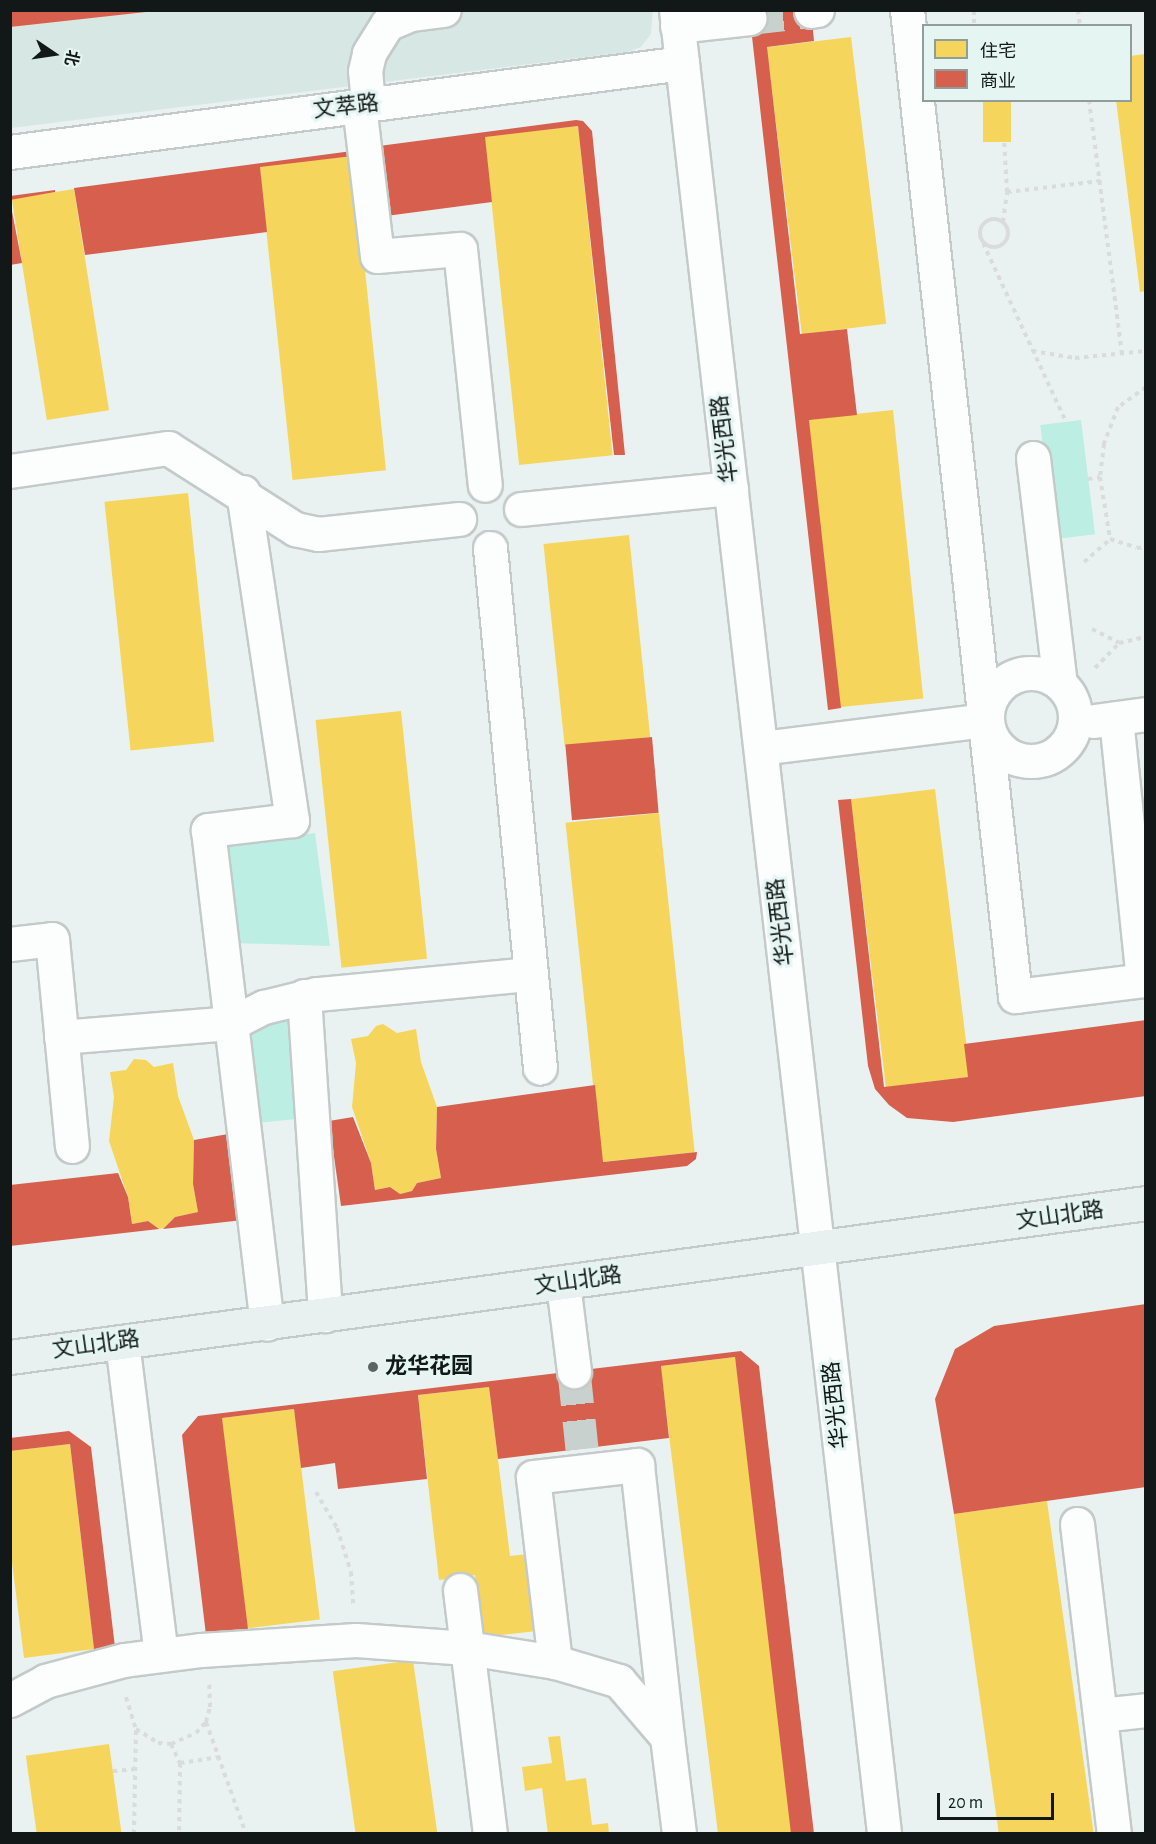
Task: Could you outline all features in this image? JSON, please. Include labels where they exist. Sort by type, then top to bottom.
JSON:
[{"type":"main road","name":"文山北路","points":[[10,1357],[818,1250],[1146,1203]]},
{"type":"street","points":[[444,10],[410,14],[387,24],[369,53],[365,71],[364,105],[377,256],[460,249],[485,485]]},
{"type":"street","points":[[811,11],[817,10]]},
{"type":"street","points":[[907,10],[1015,996],[1143,980],[1131,716],[1075,723]]},
{"type":"street","points":[[677,18],[750,18]]},
{"type":"street","name":"华光西路","points":[[677,18],[884,1833]]},
{"type":"street","name":"文萃路","points":[[10,152],[682,63]]},
{"type":"street","points":[[10,471],[168,448],[243,492],[295,529],[318,534],[459,519]]},
{"type":"street","points":[[1033,458],[1060,683],[1075,709],[1075,723],[1062,749],[1043,759],[1022,761],[998,747],[986,720],[994,692],[1004,681],[1032,673],[1060,683]]},
{"type":"street","points":[[485,485],[507,490],[521,509],[521,523],[515,536],[504,545],[490,548],[475,544],[464,533],[459,519],[462,504],[471,492],[485,485]]},
{"type":"street","points":[[521,509],[730,488]]},
{"type":"street","points":[[243,492],[292,820],[207,830],[267,1323]]},
{"type":"street","points":[[490,548],[540,1068]]},
{"type":"street","points":[[761,748],[986,720]]},
{"type":"street","points":[[10,944],[52,939],[72,1146]]},
{"type":"street","points":[[62,1037],[232,1023],[264,1007],[304,996],[530,974]]},
{"type":"street","points":[[304,996],[325,1315]]},
{"type":"street","points":[[563,1284],[574,1371]]},
{"type":"street","points":[[122,1342],[161,1655]]},
{"type":"street","points":[[555,1662],[533,1477],[584,1460],[637,1466],[679,1833]]},
{"type":"street","points":[[1077,1524],[1114,1833]]},
{"type":"street","points":[[460,1590],[490,1833]]},
{"type":"street","points":[[10,1700],[45,1681],[124,1660],[201,1650],[356,1640],[467,1648],[555,1662],[619,1682],[667,1737]]},
{"type":"street","points":[[1100,1715],[1146,1710]]},
{"type":"path","points":[[1089,102],[1122,354]]},
{"type":"path","points":[[983,243],[991,248],[1004,243],[1008,235],[1003,222],[1007,192],[1004,139]]},
{"type":"path","points":[[1007,192],[1100,181]]},
{"type":"path","points":[[1003,222],[986,222],[980,230],[983,243],[1031,351],[1066,422]]},
{"type":"path","points":[[1031,351],[1075,358],[1146,351]]},
{"type":"path","points":[[1110,539],[1100,477],[1104,444],[1118,407],[1146,387]]},
{"type":"path","points":[[1088,478],[1100,477]]},
{"type":"path","points":[[1110,539],[1137,548],[1146,547]]},
{"type":"path","points":[[1076,568],[1110,539]]},
{"type":"path","points":[[1088,623],[1095,633],[1119,643],[1146,637]]},
{"type":"path","points":[[316,1492],[337,1528],[351,1572],[356,1640]]},
{"type":"path","points":[[201,1650],[210,1693],[206,1722],[246,1833]]},
{"type":"path","points":[[124,1660],[126,1705],[136,1729],[134,1833]]},
{"type":"path","points":[[136,1729],[152,1740],[171,1744],[190,1737],[206,1722]]},
{"type":"path","points":[[171,1744],[180,1762],[179,1833]]},
{"type":"path","points":[[180,1762],[219,1757]]},
{"type":"path","points":[[113,1771],[134,1768]]},
{"type":"shaded area","points":[[653,10],[651,34],[641,47],[628,52],[11,128],[10,11]]},
{"type":"green space","points":[[1081,420],[1095,534],[1054,539],[1040,425]]},
{"type":"green space","points":[[315,833],[330,946],[235,943],[225,846]]},
{"type":"green space","points":[[289,1018],[297,1119],[256,1123],[250,1032]]},
{"type":"building: 住宅","points":[[851,37],[886,324],[802,334],[767,47]]},
{"type":"building: 住宅","points":[[1146,54],[1146,291],[1140,292],[1116,102],[1132,102],[1132,56]]},
{"type":"building: 住宅","points":[[983,102],[1011,102],[1011,142],[983,142]]},
{"type":"building: 住宅","points":[[578,126],[613,455],[519,465],[485,136]]},
{"type":"building: 住宅","points":[[353,156],[386,470],[293,480],[260,166]]},
{"type":"building: 住宅","points":[[74,189],[109,410],[47,420],[12,199]]},
{"type":"building: 住宅","points":[[893,410],[923,698],[839,707],[808,419]]},
{"type":"building: 住宅","points":[[188,493],[214,742],[131,750],[104,502]]},
{"type":"building: 住宅","points":[[629,535],[650,737],[565,746],[543,544]]},
{"type":"building: 住宅","points":[[401,711],[427,959],[341,968],[315,720]]},
{"type":"building: 住宅","points":[[935,789],[970,1077],[886,1087],[851,799]]},
{"type":"building: 住宅","points":[[659,813],[695,1152],[601,1162],[566,823]]},
{"type":"building: 住宅","points":[[383,1024],[397,1033],[416,1029],[421,1062],[437,1107],[436,1149],[441,1178],[417,1183],[412,1191],[400,1194],[390,1187],[375,1190],[371,1163],[352,1107],[356,1063],[351,1039],[368,1036],[376,1026]]},
{"type":"building: 住宅","points":[[134,1059],[146,1060],[154,1067],[173,1063],[178,1096],[194,1140],[193,1184],[198,1212],[175,1217],[164,1228],[158,1229],[148,1221],[132,1224],[128,1197],[109,1141],[114,1097],[110,1072],[126,1070]]},
{"type":"building: 住宅","points":[[735,1357],[793,1833],[718,1834],[661,1366]]},
{"type":"building: 住宅","points":[[489,1387],[510,1556],[528,1554],[537,1631],[483,1637],[475,1575],[439,1580],[418,1395]]},
{"type":"building: 住宅","points":[[294,1409],[320,1619],[247,1628],[222,1418]]},
{"type":"building: 住宅","points":[[70,1444],[94,1649],[24,1658],[10,1546],[10,1451]]},
{"type":"building: 住宅","points":[[1047,1501],[1094,1834],[999,1834],[954,1514]]},
{"type":"building: 住宅","points":[[413,1660],[437,1834],[356,1834],[333,1671]]},
{"type":"building: 住宅","points":[[560,1736],[566,1781],[586,1778],[592,1825],[608,1823],[609,1834],[548,1834],[542,1788],[525,1791],[522,1767],[552,1763],[548,1737]]},
{"type":"building: 住宅","points":[[109,1744],[122,1834],[37,1834],[26,1756]]},
{"type":"building: 商业","points":[[10,10],[146,10],[146,12],[10,27]]},
{"type":"building: 商业","points":[[749,10],[811,10],[814,41],[767,47],[800,334],[847,329],[857,415],[809,420],[841,708],[828,710]]},
{"type":"building: 商业","points":[[576,120],[583,121],[592,131],[625,455],[614,455],[578,126],[485,137],[492,202],[386,216],[379,146]]},
{"type":"building: 商业","points":[[352,151],[353,156],[260,167],[267,232],[85,255],[74,188]]},
{"type":"building: 商业","points":[[55,190],[55,192],[10,200],[10,196]]},
{"type":"building: 商业","points":[[10,201],[22,263],[10,265]]},
{"type":"building: 商业","points":[[652,737],[659,813],[572,820],[565,745]]},
{"type":"building: 商业","points":[[851,799],[884,1087],[968,1077],[964,1044],[1146,1020],[1146,1096],[953,1122],[907,1118],[889,1105],[875,1089],[868,1066],[838,800]]},
{"type":"building: 商业","points":[[595,1085],[603,1162],[697,1152],[696,1159],[687,1166],[341,1206],[329,1121],[353,1117],[371,1163],[375,1190],[390,1187],[400,1194],[412,1191],[417,1183],[441,1178],[436,1149],[437,1107]]},
{"type":"building: 商业","points":[[234,1133],[243,1220],[163,1229],[175,1217],[198,1212],[193,1184],[194,1140]]},
{"type":"building: 商业","points":[[118,1173],[128,1197],[132,1224],[148,1221],[159,1229],[10,1246],[10,1185]]},
{"type":"building: 商业","points":[[1146,1304],[1146,1487],[954,1514],[935,1399],[955,1349],[994,1326]]},
{"type":"building: 商业","points":[[741,1351],[759,1366],[814,1834],[791,1834],[735,1357],[661,1366],[669,1438],[498,1459],[489,1387],[418,1395],[427,1479],[338,1489],[335,1463],[301,1468],[294,1409],[222,1418],[248,1629],[206,1635],[182,1435],[198,1416]]},
{"type":"building: 商业","points":[[69,1431],[91,1447],[115,1647],[94,1649],[70,1444],[10,1451],[10,1438]]},
{"type":"tunnel","points":[[750,18],[811,11]]},
{"type":"tunnel","points":[[574,1371],[582,1449]]},
{"type":"place","name":"龙华花园","points":[[373,1367]]}]
